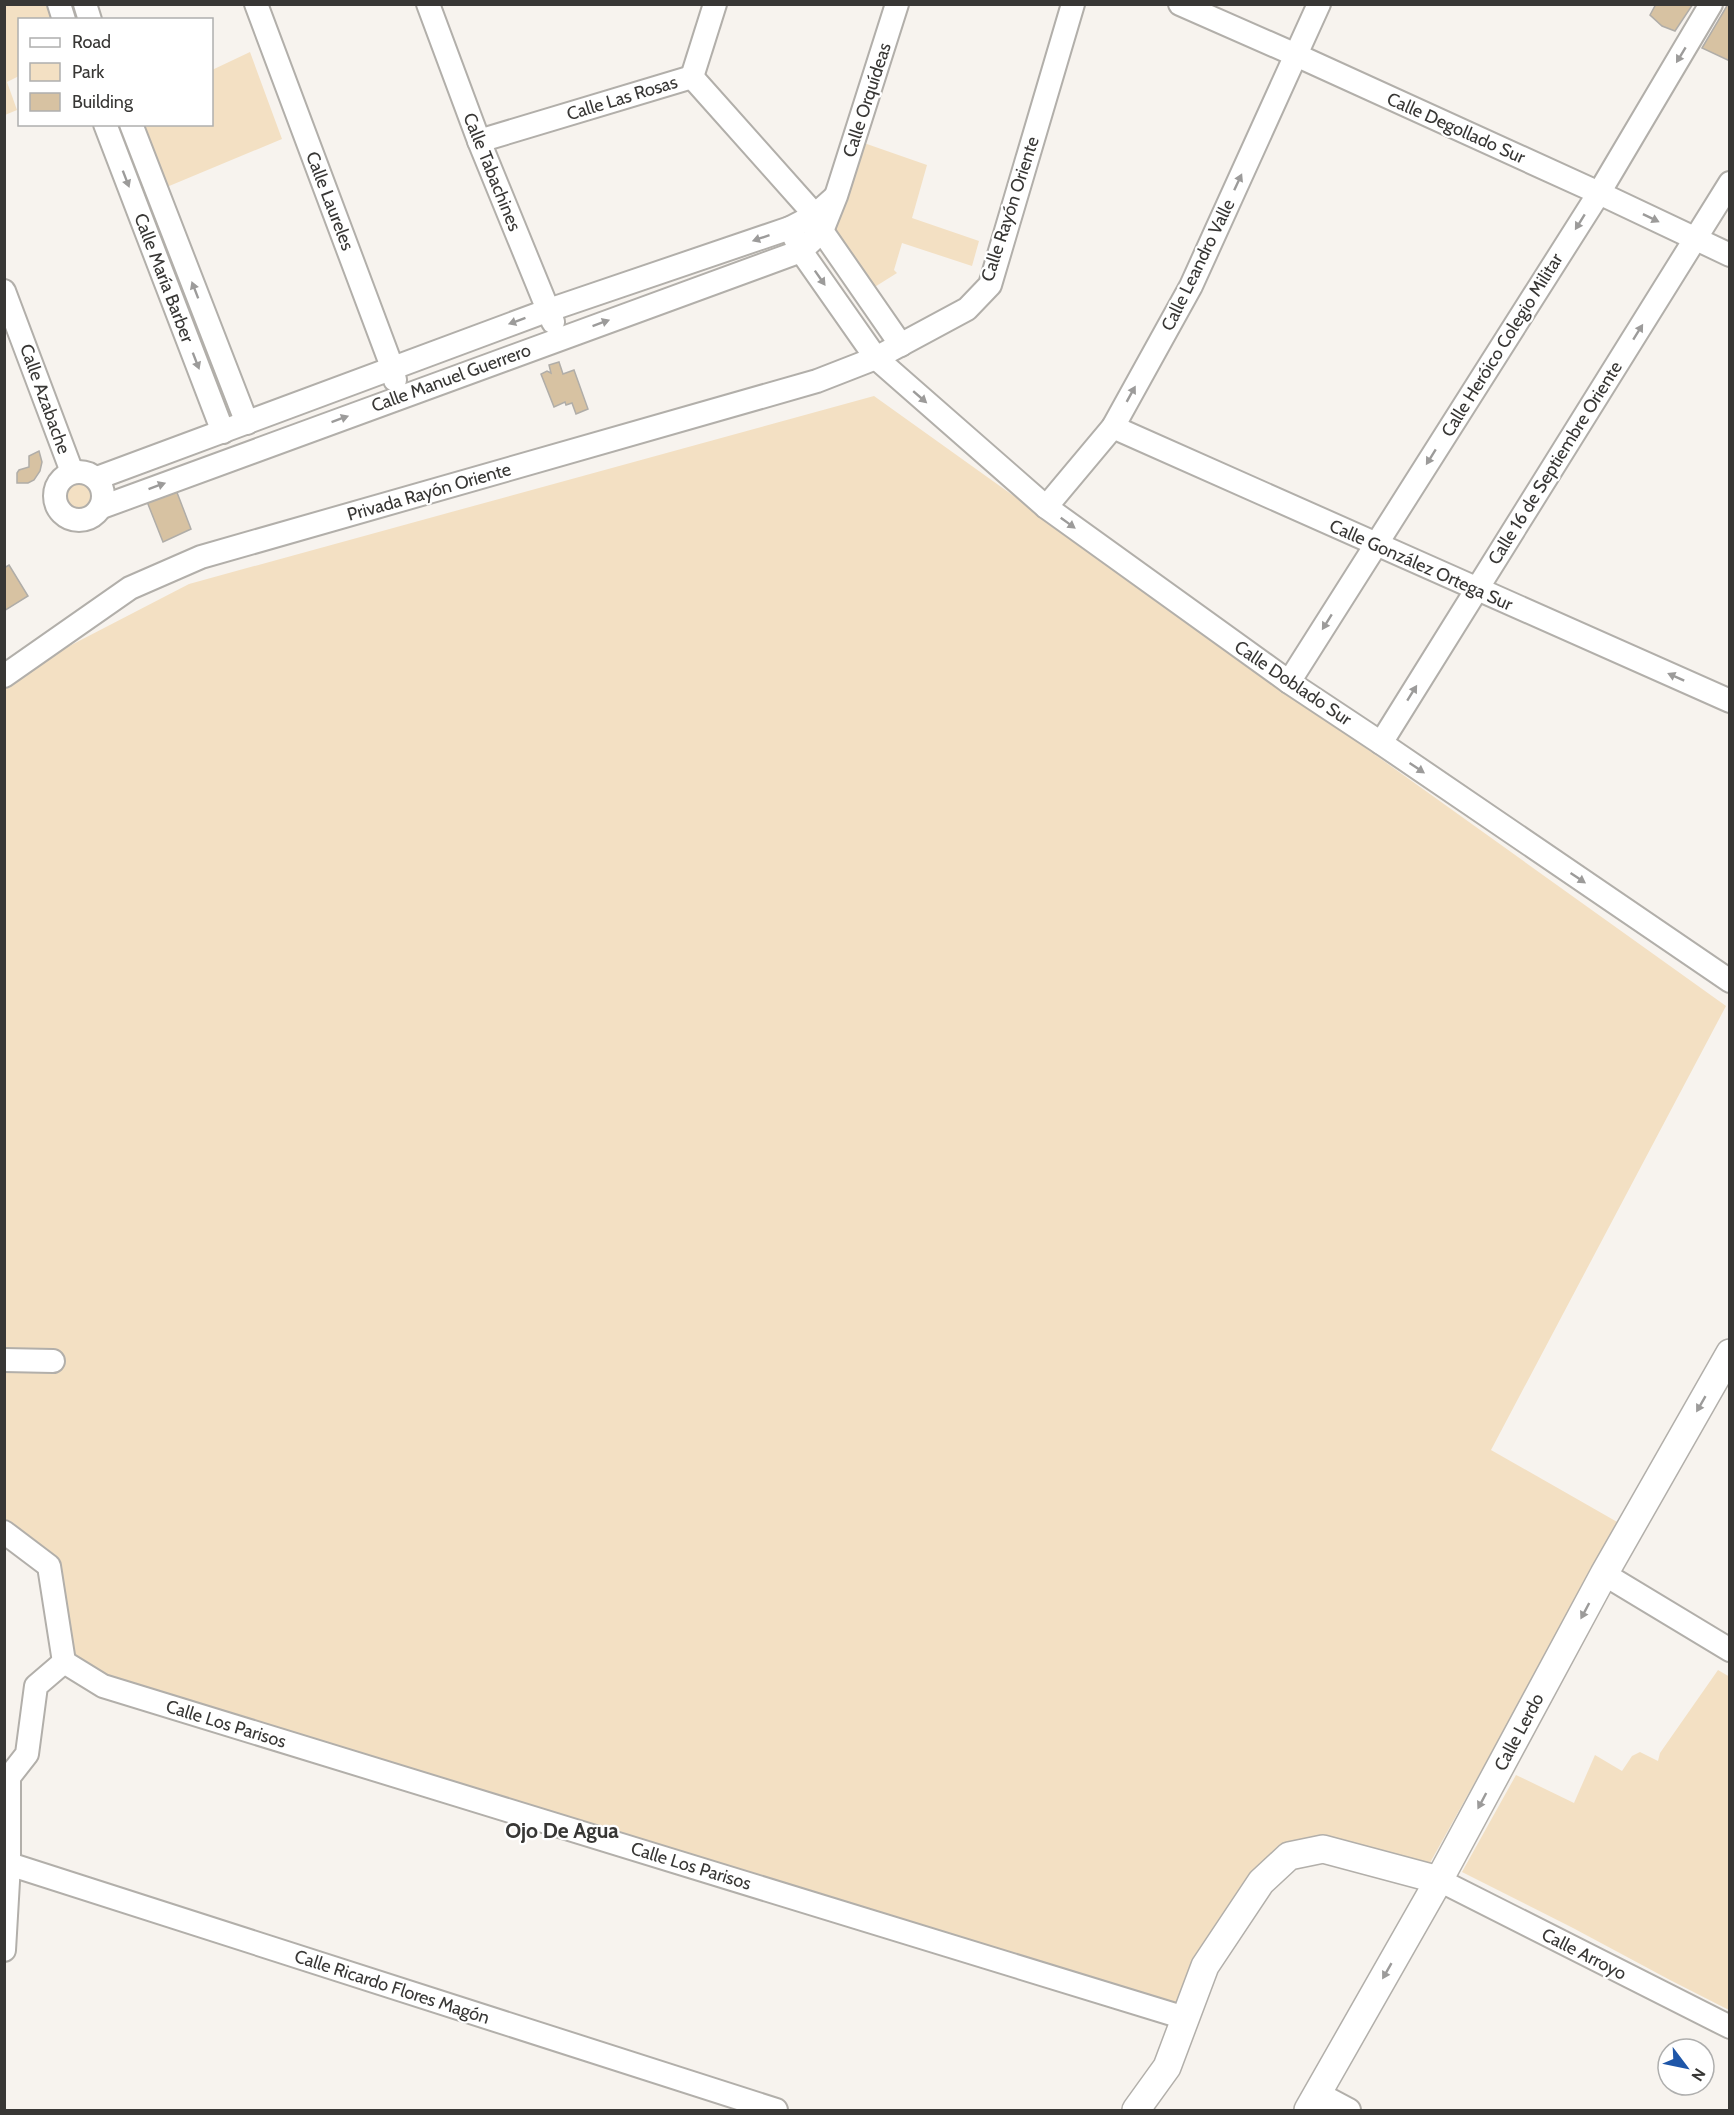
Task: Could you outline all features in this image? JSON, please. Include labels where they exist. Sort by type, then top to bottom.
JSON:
[{"type":"street","name":"Calle Laureles","points":[[256,4],[392,367],[398,398]]},
{"type":"street","name":"Calle Tabachines","points":[[428,4],[479,141],[549,310],[558,338]]},
{"type":"street","name":"Calle Las Rosas","points":[[479,141],[692,77],[715,4]]},
{"type":"street","name":"Calle Orquídeas","points":[[819,223],[836,196],[897,4]]},
{"type":"street","name":"Calle Rayón Oriente","points":[[876,358],[967,309],[990,285],[1073,4]]},
{"type":"street","name":"Calle Degollado Sur","points":[[1179,4],[1599,193],[1730,255]]},
{"type":"street","name":"Calle Leandro Valle","points":[[1046,507],[1113,427],[1191,286],[1319,4]]},
{"type":"street","name":"Calle Heróico Colegio Militar","points":[[1289,682],[1599,193],[1711,4]]},
{"type":"street","points":[[692,77],[819,223],[901,345]]},
{"type":"street","name":"Calle María Barber","points":[[106,126],[223,432]]},
{"type":"street","name":"Calle María Barber","points":[[132,126],[247,423]]},
{"type":"street","name":"Calle 16 de Septiembre Oriente","points":[[1381,743],[1730,183]]},
{"type":"street","name":"Calle Manuel Guerrero","points":[[97,478],[549,310],[790,228],[819,223]]},
{"type":"street","name":"Calle Manuel Guerrero","points":[[102,507],[801,250],[819,223]]},
{"type":"street","points":[[790,228],[801,250],[876,358]]},
{"type":"street","name":"Calle Azabache","points":[[4,291],[72,472]]},
{"type":"street","name":"Calle Doblado Sur","points":[[876,358],[1046,507],[1289,682],[1730,981]]},
{"type":"street","name":"Privada Rayón Oriente","points":[[4,676],[130,588],[201,556],[817,381],[876,358]]},
{"type":"street","name":"Calle González Ortega Sur","points":[[1113,427],[1730,701]]},
{"type":"street","points":[[72,472],[85,472],[97,478],[104,492],[102,507],[96,515],[87,520],[78,521],[68,519],[60,513],[54,495],[63,477],[72,472]]},
{"type":"street","name":"Calle Lerdo","points":[[1312,2102],[1439,1880],[1604,1575],[1730,1353]]},
{"type":"street","points":[[4,1360],[52,1361]]},
{"type":"street","points":[[4,1532],[49,1566],[64,1662],[36,1686],[27,1755],[9,1777]]},
{"type":"street","points":[[1604,1575],[1730,1650]]},
{"type":"street","name":"Calle Los Parisos","points":[[64,1662],[103,1686],[1185,2018]]},
{"type":"street","points":[[4,1750],[9,1777],[7,1840],[9,1863],[4,1950]]},
{"type":"street","points":[[1136,2110],[1167,2067],[1205,1966],[1261,1882],[1288,1856],[1323,1849],[1439,1880]]},
{"type":"street","name":"Calle Ricardo Flores Magón","points":[[9,1863],[776,2110]]},
{"type":"street","name":"Calle Arroyo","points":[[1439,1880],[1730,2027]]},
{"type":"street","points":[[1312,2102],[1349,2110]]},
{"type":"green space","points":[[5,4],[46,5],[52,18],[18,18],[18,76],[7,82],[17,110],[5,115]]},
{"type":"green space","points":[[250,52],[282,139],[162,189],[138,126],[213,126],[213,70]]},
{"type":"green space","points":[[864,143],[927,165],[912,218],[979,241],[972,266],[902,243],[894,270],[897,273],[873,288],[835,230]]},
{"type":"green space","points":[[874,396],[1726,1006],[1491,1450],[1619,1523],[1426,1870],[1294,1850],[1188,2016],[108,1683],[73,1663],[42,1562],[5,1532],[5,686],[50,656],[189,584]]},
{"type":"green space","points":[[77,479],[88,484],[93,495],[88,506],[77,511],[66,506],[61,495],[66,484]]},
{"type":"green space","points":[[1718,1670],[1730,1677],[1729,2010],[1462,1872],[1516,1775],[1574,1803],[1595,1755],[1622,1771],[1632,1756],[1640,1752],[1658,1761],[1660,1753]]},
{"type":"building","points":[[1656,4],[1693,4],[1675,31],[1662,26],[1650,15]]},
{"type":"building","points":[[1730,4],[1730,61],[1702,48]]},
{"type":"building","points":[[559,362],[563,374],[574,370],[588,409],[576,414],[572,403],[566,405],[565,402],[554,407],[541,374],[547,371],[551,373],[549,365]]},
{"type":"building","points":[[39,451],[42,462],[40,471],[34,480],[28,483],[17,483],[19,470],[29,467],[29,456]]},
{"type":"building","points":[[173,482],[191,529],[163,542],[144,494]]},
{"type":"building","points":[[9,565],[28,596],[4,611],[4,568]]},
{"type":"district","name":"Ojo De Agua","points":[[562,1830]]}]
